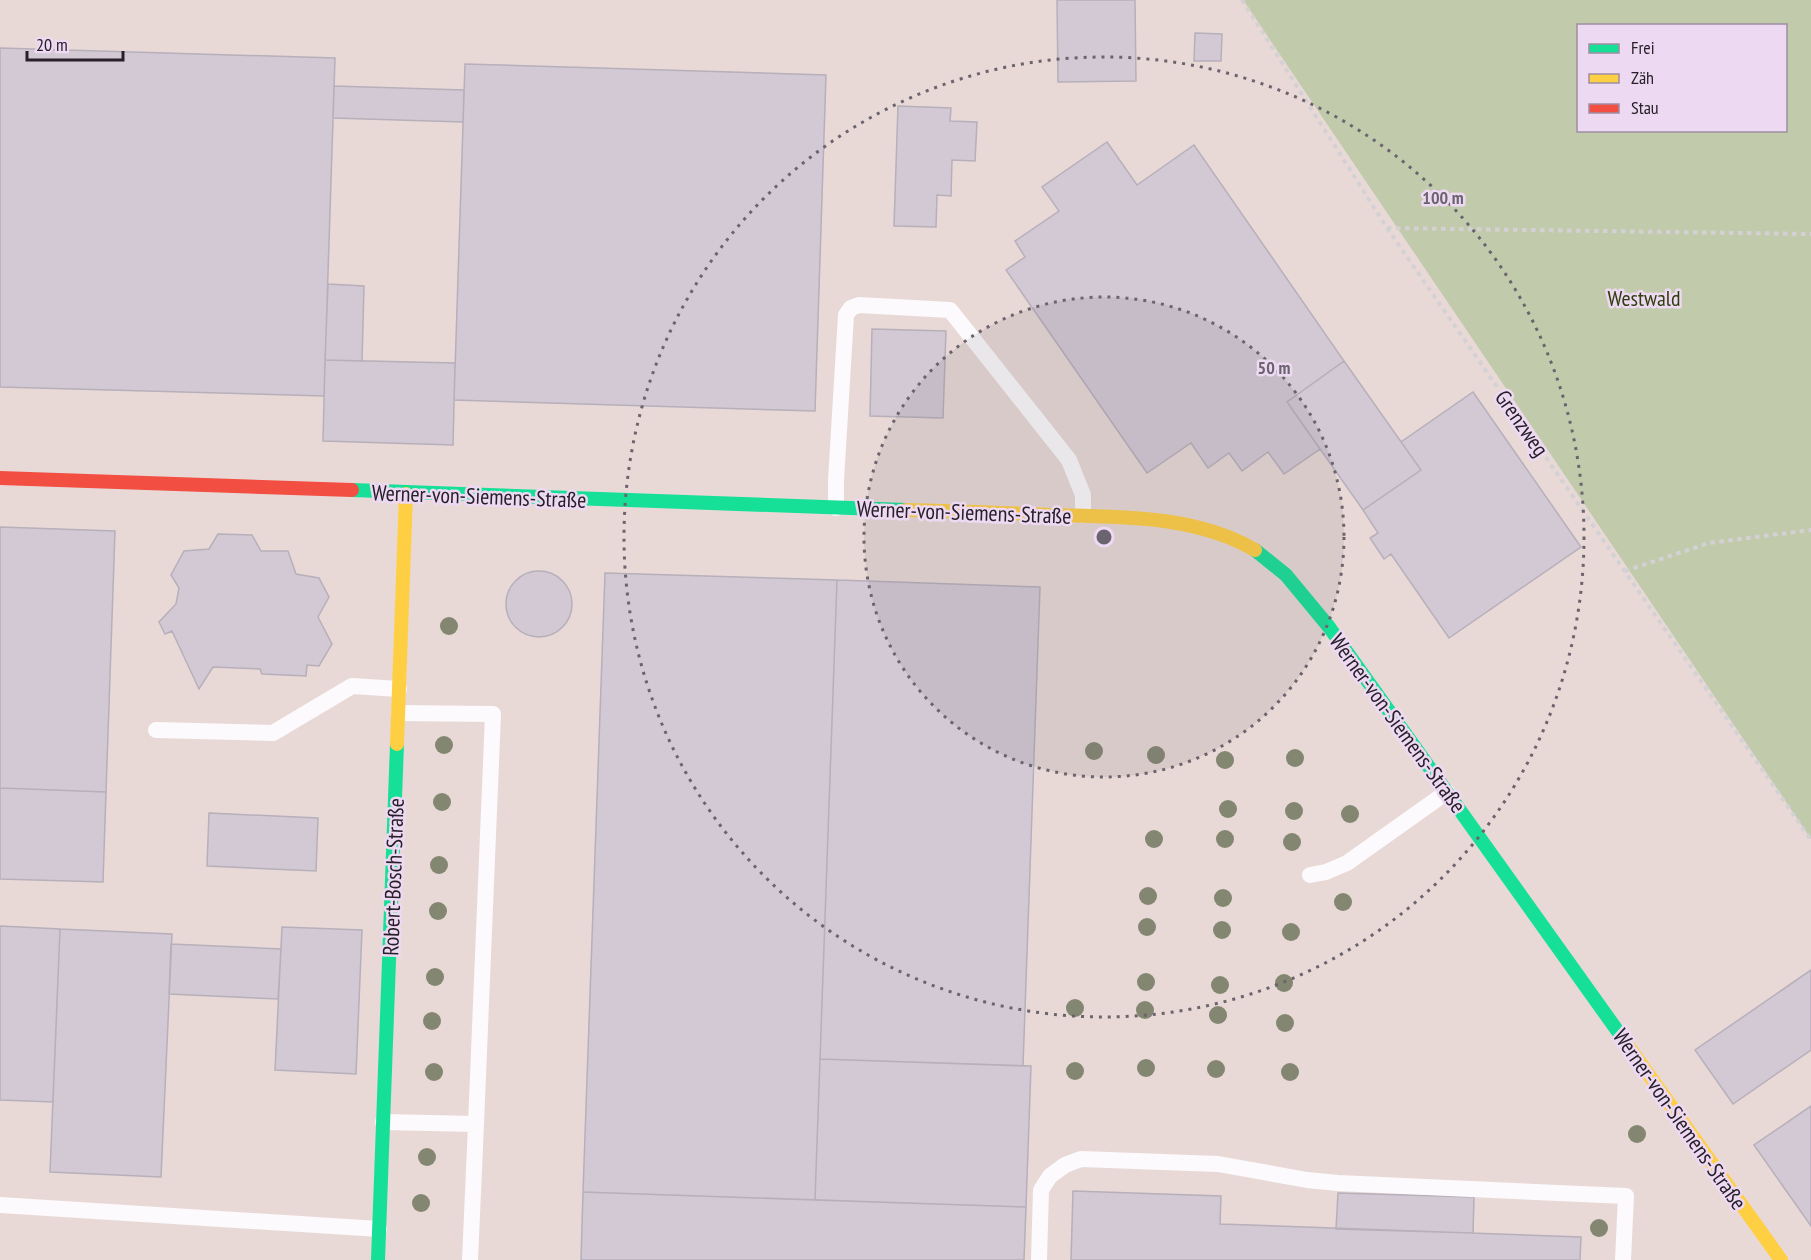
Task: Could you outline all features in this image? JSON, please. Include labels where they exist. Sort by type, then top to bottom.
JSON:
[{"type":"street","name":"Werner-von-Siemens-Straße","points":[[0,478],[406,494],[1120,517],[1194,525],[1230,537],[1278,567],[1301,591],[1329,627],[1781,1260]]},
{"type":"street","name":"Robert-Bosch-Straße","points":[[378,1260],[406,494]]},
{"type":"lane","points":[[836,508],[846,315],[851,308],[859,305],[950,310],[1069,460],[1083,495],[1083,516]]},
{"type":"lane","points":[[156,730],[273,733],[352,686],[399,689]]},
{"type":"lane","points":[[399,713],[493,714],[470,1260]]},
{"type":"lane","points":[[1310,875],[1326,872],[1347,863],[1447,792]]},
{"type":"lane","points":[[383,1122],[476,1124]]},
{"type":"lane","points":[[1039,1260],[1041,1190],[1050,1176],[1065,1165],[1081,1159],[1218,1164],[1307,1180],[1338,1183],[1626,1196],[1623,1260]]},
{"type":"lane","points":[[0,1205],[379,1229]]},
{"type":"path","name":"Grenzweg","points":[[1242,0],[1387,228],[1811,840]]},
{"type":"path","points":[[1387,228],[1811,234]]},
{"type":"path","points":[[1625,571],[1709,543],[1811,530]]},
{"type":"shaded area","points":[[0,0],[1243,0],[1811,839],[1811,1260],[0,1260]]},
{"type":"green space","name":"Westwald","points":[[1243,0],[1811,0],[1811,839]]},
{"type":"building","points":[[1057,0],[1135,0],[1136,81],[1058,82]]},
{"type":"building","points":[[1195,33],[1222,34],[1221,61],[1194,61]]},
{"type":"building","points":[[0,48],[335,58],[324,396],[0,387]]},
{"type":"building","points":[[465,64],[826,75],[815,411],[454,400]]},
{"type":"building","points":[[334,86],[464,90],[463,122],[333,118]]},
{"type":"building","points":[[898,106],[951,108],[950,121],[977,122],[975,161],[952,160],[951,196],[937,195],[936,227],[894,226]]},
{"type":"building","points":[[1107,142],[1137,185],[1194,145],[1344,361],[1287,402],[1320,449],[1284,474],[1268,452],[1242,471],[1229,453],[1208,468],[1191,443],[1147,473],[1006,270],[1025,257],[1015,241],[1059,211],[1042,187]]},
{"type":"building","points":[[328,284],[364,286],[362,361],[325,360]]},
{"type":"building","points":[[872,329],[946,331],[943,418],[870,416]]},
{"type":"building","points":[[325,360],[455,363],[453,445],[323,441]]},
{"type":"building","points":[[1344,361],[1421,470],[1363,510],[1287,402]]},
{"type":"building","points":[[1473,392],[1581,547],[1449,638],[1391,554],[1384,559],[1370,538],[1378,533],[1363,510],[1421,470],[1401,442]]},
{"type":"building","points":[[0,527],[115,531],[106,792],[0,788]]},
{"type":"building","points":[[218,534],[252,535],[261,551],[288,551],[296,574],[319,578],[329,597],[318,617],[332,644],[319,666],[307,665],[306,676],[262,674],[260,669],[213,667],[199,689],[172,631],[165,634],[159,622],[176,604],[179,588],[171,575],[184,551],[209,549]]},
{"type":"building","points":[[539,571],[552,574],[562,581],[569,591],[572,604],[569,617],[562,627],[552,634],[539,637],[526,634],[516,627],[509,617],[506,604],[509,591],[516,581],[526,574]]},
{"type":"building","points":[[605,573],[837,580],[815,1200],[583,1192]]},
{"type":"building","points":[[837,580],[1040,587],[1023,1066],[820,1059]]},
{"type":"building","points":[[0,788],[106,792],[103,882],[0,879]]},
{"type":"building","points":[[209,813],[318,818],[316,871],[207,866]]},
{"type":"building","points":[[0,926],[60,929],[53,1102],[0,1100]]},
{"type":"building","points":[[282,927],[362,930],[356,1074],[275,1070]]},
{"type":"building","points":[[60,929],[172,934],[161,1177],[50,1172]]},
{"type":"building","points":[[171,944],[281,949],[278,999],[169,994]]},
{"type":"building","points":[[1811,970],[1811,1050],[1733,1104],[1695,1050]]},
{"type":"building","points":[[820,1059],[1031,1066],[1026,1207],[815,1200]]},
{"type":"building","points":[[1811,1106],[1811,1226],[1754,1145]]},
{"type":"building","points":[[1073,1191],[1221,1196],[1220,1224],[1581,1237],[1580,1260],[1071,1260]]},
{"type":"building","points":[[583,1192],[1026,1207],[1024,1260],[581,1260]]},
{"type":"building","points":[[1338,1193],[1474,1197],[1473,1233],[1336,1229]]},
{"type":"traffic: fast","points":[[352,490],[906,510]]},
{"type":"traffic: fast","points":[[1255,550],[1286,575],[1329,627],[1624,1040]]},
{"type":"traffic: fast","points":[[378,1260],[397,744]]},
{"type":"traffic: slow","points":[[397,744],[406,494]]},
{"type":"traffic: slow","points":[[906,510],[1105,516],[1157,520],[1208,530],[1255,550]]},
{"type":"traffic: slow","points":[[1624,1040],[1781,1260]]},
{"type":"traffic: jam","points":[[0,478],[352,490]]}]
